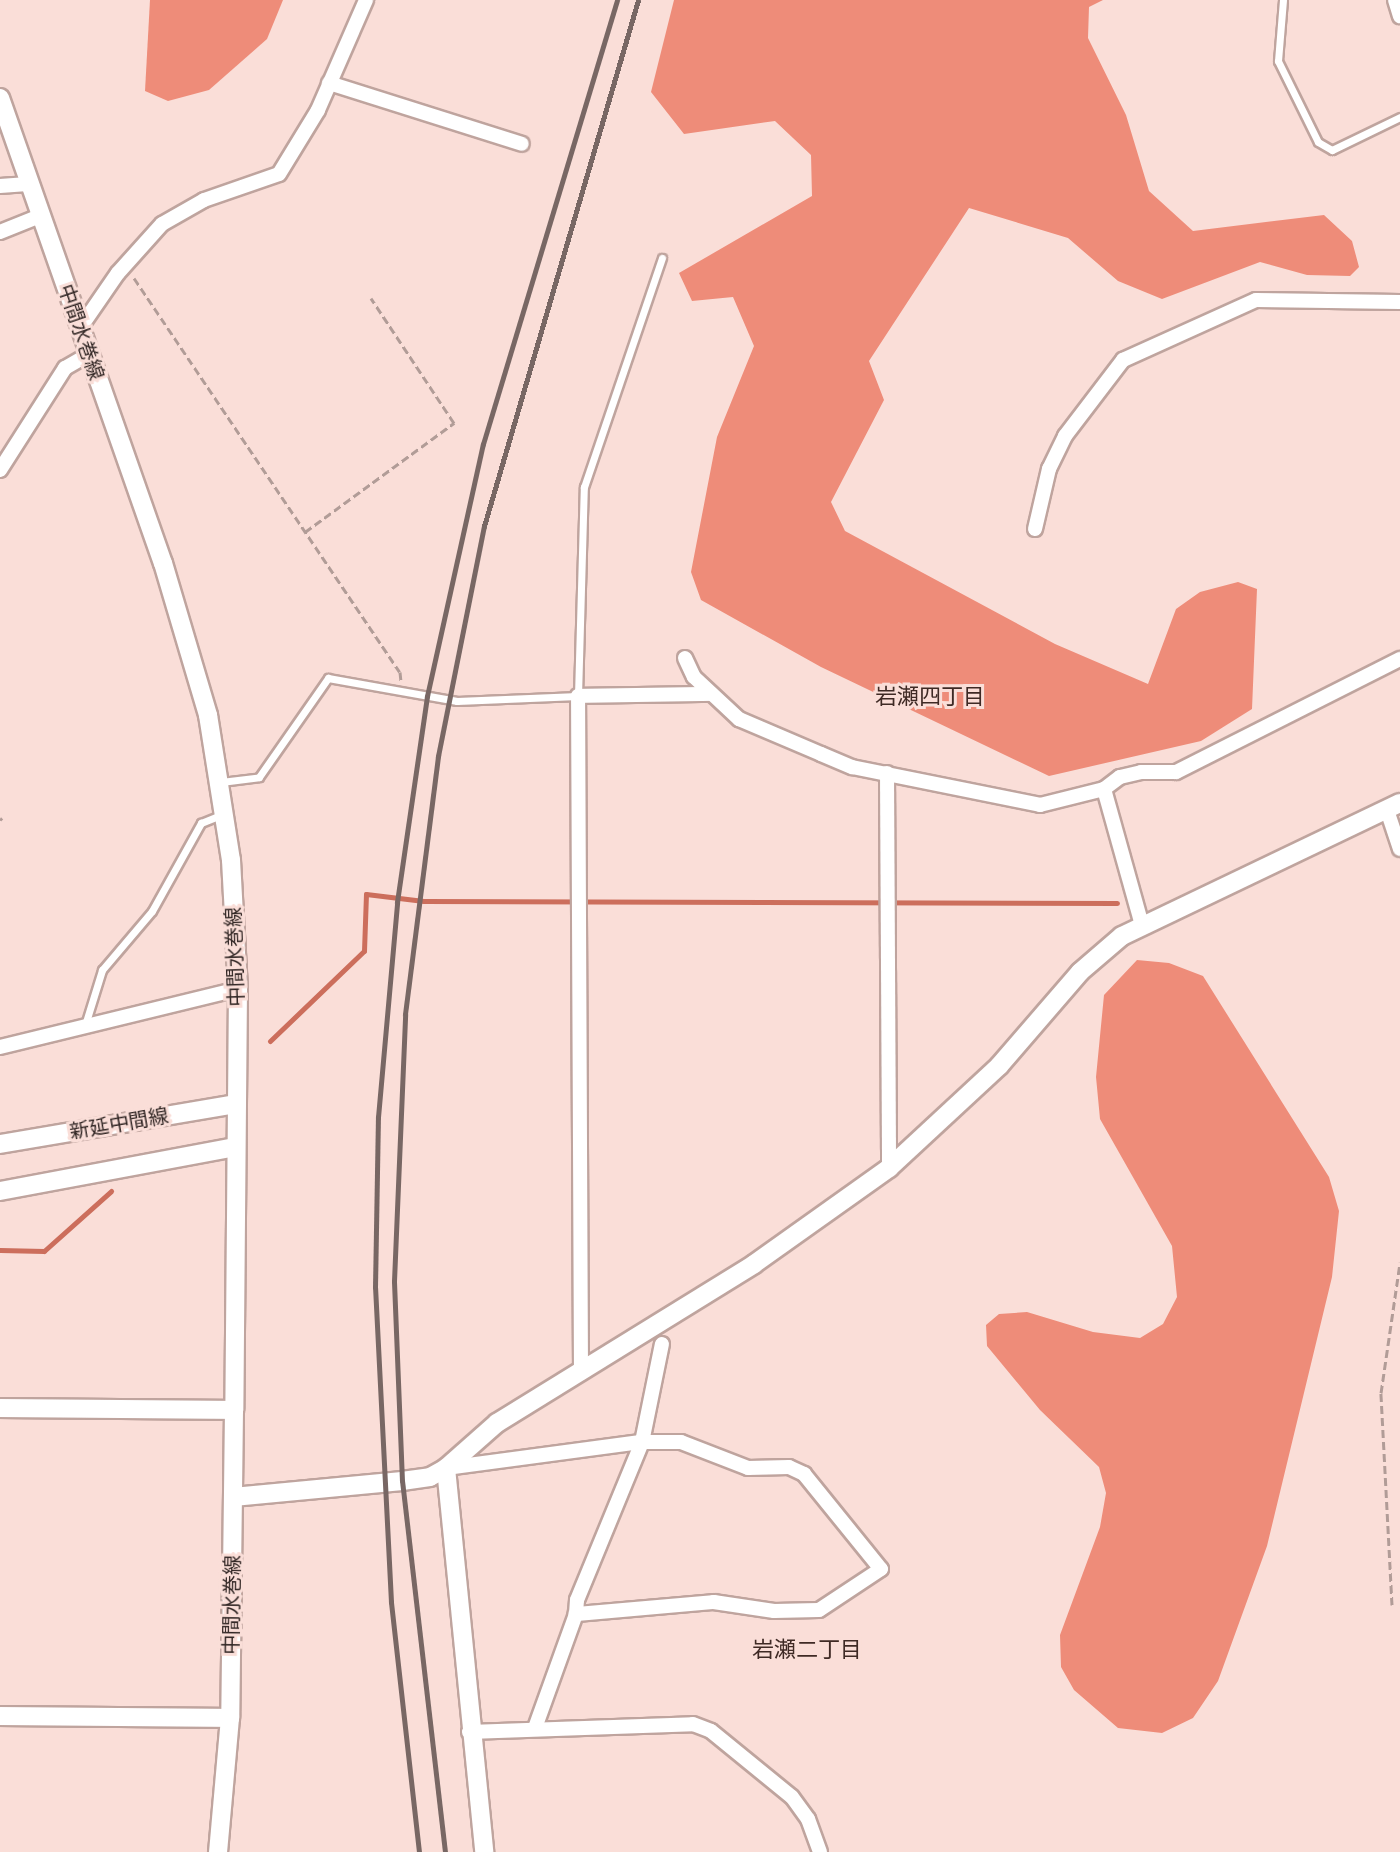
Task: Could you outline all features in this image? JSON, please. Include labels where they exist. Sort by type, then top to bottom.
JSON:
[{"type":"main road","name":"中間水巻線","points":[[0,98],[163,563],[208,715],[225,813],[238,989],[230,1718],[218,1852]]},
{"type":"main road","points":[[233,1497],[402,1481],[446,1468],[497,1423],[581,1373],[821,1219],[889,1168],[999,1066],[1080,972],[1142,925],[1394,806]]},
{"type":"main road","name":"新延中間線","points":[[0,1144],[237,1104]]},
{"type":"main road","points":[[0,1191],[236,1147]]},
{"type":"main road","points":[[0,1408],[234,1410]]},
{"type":"main road","points":[[446,1468],[469,1732],[484,1852]]},
{"type":"main road","points":[[0,1716],[230,1718]]},
{"type":"street","points":[[80,328],[125,265],[162,224],[204,200],[279,174],[318,110],[366,0]]},
{"type":"street","points":[[1395,0],[1400,16]]},
{"type":"street","points":[[329,83],[522,144]]},
{"type":"street","points":[[0,186],[31,184]]},
{"type":"street","points":[[0,232],[42,215]]},
{"type":"street","points":[[1035,529],[1049,469],[1065,436],[1123,360],[1256,300],[1400,302]]},
{"type":"street","points":[[0,470],[65,368],[89,354]]},
{"type":"street","points":[[685,658],[711,694],[739,719],[852,767],[1040,805],[1104,789],[1120,777],[1176,772],[1400,659]]},
{"type":"street","points":[[581,1373],[578,696],[711,694]]},
{"type":"street","points":[[887,773],[889,1168]]},
{"type":"street","points":[[1104,789],[1142,925]]},
{"type":"street","points":[[1394,806],[1400,849]]},
{"type":"street","points":[[0,1047],[84,1030],[238,989]]},
{"type":"street","points":[[535,1728],[642,1442],[662,1344]]},
{"type":"street","points":[[446,1468],[642,1442],[681,1442],[737,1465],[789,1467],[804,1474],[881,1569],[819,1610],[774,1611],[714,1602],[576,1614]]},
{"type":"street","points":[[469,1732],[693,1724],[711,1731],[792,1797],[808,1819],[820,1852]]},
{"type":"lane","points":[[1283,0],[1278,61],[1318,142],[1332,150],[1400,117]]},
{"type":"lane","points":[[221,782],[259,777],[328,678],[457,701],[578,696],[584,487],[662,258]]},
{"type":"lane","points":[[84,1030],[102,970],[152,911],[201,823],[225,813]]},
{"type":"path","points":[[125,265],[400,672],[401,690]]},
{"type":"path","points":[[305,532],[454,423],[371,298]]},
{"type":"path","points":[[1392,1605],[1381,1393],[1400,1262]]},
{"type":"shaded area","points":[[150,0],[283,0],[267,39],[209,90],[168,101],[145,91]]},
{"type":"shaded area","points":[[674,0],[1103,0],[1089,7],[1088,38],[1126,115],[1149,191],[1193,231],[1324,215],[1352,241],[1359,267],[1350,276],[1307,275],[1260,262],[1162,299],[1118,281],[1068,238],[969,208],[869,361],[884,400],[831,502],[845,531],[1055,644],[1148,684],[1176,609],[1200,592],[1238,582],[1257,589],[1252,709],[1201,741],[1049,776],[821,667],[701,600],[691,572],[717,437],[754,346],[733,297],[692,301],[679,273],[812,196],[811,155],[775,121],[684,134],[651,92]]},
{"type":"shaded area","points":[[1137,960],[1169,963],[1203,976],[1329,1177],[1339,1211],[1332,1277],[1267,1546],[1218,1681],[1193,1718],[1162,1733],[1118,1728],[1074,1690],[1061,1667],[1060,1635],[1100,1527],[1106,1493],[1099,1467],[1040,1410],[987,1346],[986,1325],[999,1314],[1027,1312],[1093,1332],[1140,1338],[1163,1324],[1177,1297],[1172,1246],[1100,1119],[1096,1077],[1104,995]]},
{"type":"waterway","points":[[270,1041],[364,951],[366,894],[424,901],[1117,903]]},
{"type":"waterway","points":[[0,1250],[44,1251],[111,1191]]},
{"type":"railway","points":[[419,1852],[391,1602],[375,1287],[378,1117],[397,902],[427,696],[483,444],[617,0]]},
{"type":"railway","points":[[445,1852],[402,1481],[394,1281],[405,1014],[438,756],[484,526],[638,0]]},
{"type":"district","name":"岩瀬四丁目","points":[[930,697]]},
{"type":"district","name":"岩瀬二丁目","points":[[807,1650]]}]
